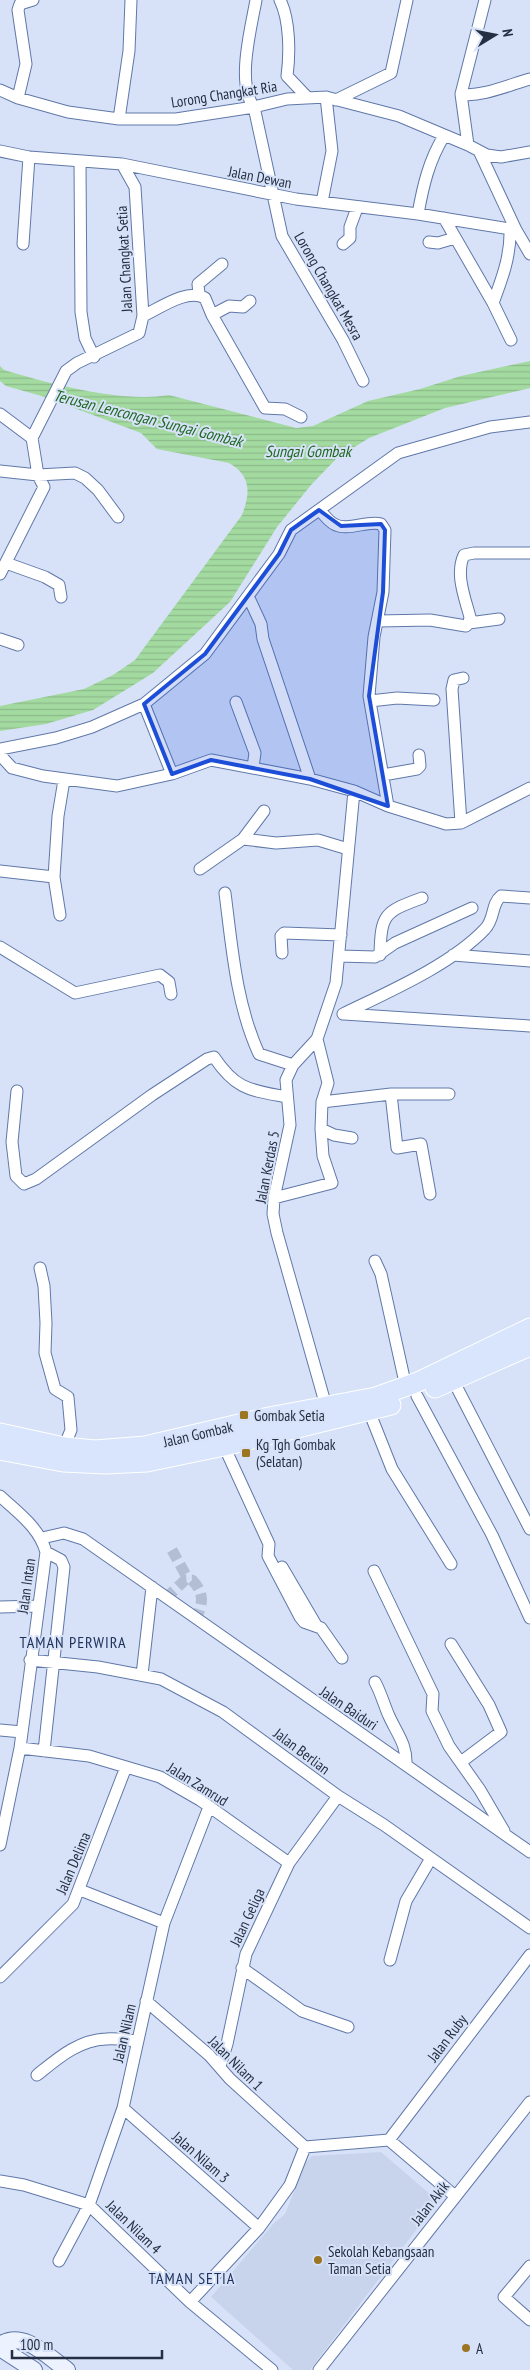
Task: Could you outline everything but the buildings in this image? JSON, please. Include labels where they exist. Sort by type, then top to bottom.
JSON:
[{"type":"main road","name":"Jalan Gombak","points":[[0,1450],[63,1462],[106,1464],[147,1462],[224,1446],[369,1412],[530,1328]]},
{"type":"main road","name":"Jalan Gombak","points":[[0,1433],[64,1447],[95,1450],[145,1446],[326,1406],[412,1391],[453,1380],[530,1346]]},
{"type":"main road","points":[[34,2370],[9,2363],[8,2341],[67,2370]]},
{"type":"street","points":[[18,98],[26,64],[18,10],[20,4],[34,0]]},
{"type":"street","points":[[119,119],[129,50],[131,0]]},
{"type":"street","name":"Lorong Changkat Mesra","points":[[256,0],[246,56],[247,97],[254,107],[282,236],[344,340],[363,381]]},
{"type":"street","points":[[280,0],[287,20],[289,59],[287,76],[306,97]]},
{"type":"street","name":"Lorong Changkat Ria","points":[[331,98],[391,73],[407,0]]},
{"type":"street","points":[[468,145],[461,94],[485,0]]},
{"type":"street","points":[[461,94],[467,95],[488,91],[530,79]]},
{"type":"street","name":"Lorong Changkat Ria","points":[[0,90],[18,98],[68,112],[119,119],[176,119],[306,97],[331,98],[399,116],[468,145],[480,153],[501,157],[530,152]]},
{"type":"street","points":[[322,202],[332,150],[331,98]]},
{"type":"street","points":[[418,214],[423,187],[434,153],[444,136]]},
{"type":"street","name":"Jalan Dewan","points":[[0,151],[29,157],[122,164],[273,195],[357,208],[418,214],[513,229]]},
{"type":"street","points":[[480,153],[513,229],[530,254]]},
{"type":"street","points":[[23,244],[29,157]]},
{"type":"street","points":[[80,161],[82,317],[85,338],[94,357]]},
{"type":"street","name":"Jalan Changkat Setia","points":[[32,438],[66,371],[77,363],[94,357],[139,333],[143,316],[135,187],[122,164]]},
{"type":"street","points":[[343,244],[350,238],[350,227],[357,208]]},
{"type":"street","points":[[444,218],[493,303],[511,340]]},
{"type":"street","points":[[493,303],[506,267],[513,229]]},
{"type":"street","points":[[429,242],[438,243],[455,238]]},
{"type":"street","points":[[199,294],[198,284],[222,264]]},
{"type":"street","points":[[143,316],[188,295],[199,294],[205,298],[212,315],[265,408],[285,409],[301,417]]},
{"type":"street","points":[[212,315],[229,306],[243,307],[250,301]]},
{"type":"street","points":[[0,414],[32,438],[38,475],[44,487],[0,574]]},
{"type":"street","points":[[0,749],[56,738],[92,727],[144,704],[206,654],[279,554],[291,530],[398,453],[490,427],[530,422]]},
{"type":"street","points":[[0,471],[38,475],[64,472],[75,473],[86,478],[98,490],[118,517]]},
{"type":"street","points":[[319,510],[334,524],[341,526],[375,522],[381,524],[385,530],[383,592],[374,637],[370,701],[388,806]]},
{"type":"street","points":[[468,623],[470,617],[460,573],[460,564],[464,555],[474,553],[530,553]]},
{"type":"street","points":[[6,563],[45,577],[59,585],[61,597]]},
{"type":"street","points":[[248,596],[262,624],[263,639],[310,779]]},
{"type":"street","points":[[378,621],[430,620],[466,626],[468,623],[499,619]]},
{"type":"street","points":[[0,640],[18,646]]},
{"type":"street","points":[[461,823],[452,690],[454,680],[463,678]]},
{"type":"street","points":[[370,701],[397,698],[434,700]]},
{"type":"street","points":[[236,702],[255,753],[253,767]]},
{"type":"street","points":[[144,704],[172,774]]},
{"type":"street","points":[[0,755],[12,768],[64,780],[117,786],[172,774],[211,760],[310,779],[354,791],[388,806],[446,824],[461,823],[530,788]]},
{"type":"street","points":[[383,775],[417,769],[420,766],[419,756]]},
{"type":"street","points":[[60,915],[54,878],[58,816],[64,780]]},
{"type":"street","name":"Jalan Kerdas 5","points":[[326,1406],[273,1214],[274,1198],[290,1125],[286,1097],[286,1080],[292,1065],[317,1039],[336,983],[354,791]]},
{"type":"street","points":[[200,869],[243,839],[264,811]]},
{"type":"street","points":[[243,839],[276,843],[318,840],[348,849]]},
{"type":"street","points":[[0,871],[54,878]]},
{"type":"street","points":[[225,893],[239,991],[255,1045],[260,1054],[292,1065]]},
{"type":"street","points":[[343,1014],[399,986],[453,955],[489,924],[496,900],[501,896],[530,898]]},
{"type":"street","points":[[380,955],[381,927],[385,916],[400,906],[422,898]]},
{"type":"street","points":[[339,956],[375,957],[395,943],[472,908]]},
{"type":"street","points":[[282,953],[282,936],[284,933],[341,935]]},
{"type":"street","points":[[0,947],[75,993],[160,976],[169,982],[171,994]]},
{"type":"street","points":[[453,955],[530,961]]},
{"type":"street","points":[[327,1014],[530,1026]]},
{"type":"street","points":[[274,1198],[332,1183],[323,1156],[321,1129],[322,1102],[328,1084],[317,1039]]},
{"type":"street","points":[[18,1091],[12,1142],[16,1176],[24,1184],[36,1179],[144,1100],[207,1059],[214,1057],[231,1079],[242,1086],[286,1097]]},
{"type":"street","points":[[322,1102],[390,1094],[448,1094]]},
{"type":"street","points":[[390,1094],[397,1148],[421,1144],[430,1194]]},
{"type":"street","points":[[321,1129],[334,1135],[352,1138]]},
{"type":"street","points":[[375,1261],[381,1274],[412,1391],[492,1535],[530,1618]]},
{"type":"street","points":[[40,1268],[44,1286],[45,1353],[55,1388],[68,1398],[71,1430],[64,1447]]},
{"type":"street","points":[[453,1380],[530,1529]]},
{"type":"street","points":[[369,1412],[392,1469],[451,1564]]},
{"type":"street","points":[[224,1446],[269,1544],[268,1556],[300,1617],[304,1622],[321,1628],[342,1658]]},
{"type":"street","name":"Jalan Intan","points":[[0,1496],[34,1527],[42,1538],[46,1552],[30,1660],[20,1748],[0,1845]]},
{"type":"street","name":"Jalan Baiduri","points":[[42,1538],[64,1533],[83,1539],[530,1852]]},
{"type":"street","points":[[44,1751],[64,1566],[61,1560],[46,1552]]},
{"type":"street","points":[[374,1571],[433,1694],[432,1711],[449,1746],[507,1835]]},
{"type":"street","points":[[142,1675],[152,1587]]},
{"type":"street","points":[[0,1607],[39,1606]]},
{"type":"street","points":[[451,1644],[489,1705],[501,1732],[461,1762]]},
{"type":"street","name":"Jalan Berlian","points":[[30,1660],[161,1679],[223,1712],[338,1796],[384,1825],[430,1860],[530,1928]]},
{"type":"street","points":[[375,1682],[389,1716],[403,1740],[406,1752],[406,1765]]},
{"type":"street","points":[[0,1730],[22,1732]]},
{"type":"street","name":"Jalan Zamrud","points":[[20,1748],[89,1756],[160,1777],[209,1807],[289,1863]]},
{"type":"street","name":"Jalan Delima","points":[[0,1977],[73,1904],[80,1890],[126,1766]]},
{"type":"street","name":"Jalan Geliga","points":[[220,2066],[227,2044],[246,1954],[289,1863],[338,1796]]},
{"type":"street","name":"Jalan Nilam","points":[[59,2262],[89,2205],[123,2108],[164,1924],[209,1807]]},
{"type":"street","points":[[390,1960],[406,1901],[430,1860]]},
{"type":"street","points":[[80,1890],[164,1924]]},
{"type":"street","name":"Jalan Ruby","points":[[388,2140],[530,1955]]},
{"type":"street","points":[[242,1968],[302,2011],[348,2028]]},
{"type":"street","name":"Jalan Nilam 1","points":[[146,2001],[220,2066],[230,2079],[305,2147]]},
{"type":"street","points":[[37,2075],[66,2051],[86,2043],[105,2039],[137,2041]]},
{"type":"street","name":"Jalan Akik","points":[[319,2370],[454,2196],[530,2102]]},
{"type":"street","name":"Jalan Nilam 3","points":[[123,2108],[259,2228]]},
{"type":"street","points":[[190,2302],[259,2228],[290,2185],[305,2147],[388,2140],[454,2196]]},
{"type":"street","points":[[0,2181],[24,2185],[89,2205]]},
{"type":"street","name":"Jalan Nilam 4","points":[[89,2205],[190,2302],[272,2370]]},
{"type":"street","points":[[530,2266],[504,2297],[530,2320]]},
{"type":"highlighted area","points":[[319,510],[341,526],[381,524],[385,530],[383,592],[369,696],[388,806],[310,779],[211,760],[172,774],[144,704],[205,654],[279,554],[291,530]]},
{"type":"shaded area","name":"Sekolah Kebangsaan Taman Setia","points":[[381,2152],[438,2201],[310,2370],[293,2370],[211,2297],[274,2223],[285,2214],[306,2162],[312,2156]]},
{"type":"water","name":"Sungai Gombak","points":[[530,361],[530,388],[445,408],[369,438],[337,458],[311,485],[277,527],[230,602],[153,673],[93,710],[46,724],[0,731],[0,706],[84,689],[113,675],[135,660],[242,515],[247,500],[247,486],[242,474],[229,463],[157,449],[141,433],[45,397],[6,386],[0,381],[0,366],[4,370],[86,391],[150,397],[169,395],[296,428],[313,426],[368,401],[420,389],[461,376]]},
{"type":"tunnel","points":[[172,1550],[188,1579]]},
{"type":"tunnel","points":[[166,1598],[185,1580],[192,1580],[199,1589],[202,1599],[196,1619]]},
{"type":"place","name":"Gombak Setia","points":[[244,1415]]},
{"type":"place","name":"Kg Tgh Gombak (Selatan)","points":[[246,1453]]},
{"type":"place","name":"Sekolah Kebangsaan Taman Setia","points":[[318,2260]]},
{"type":"place","name":"A","points":[[466,2348]]},
{"type":"district","name":"TAMAN PERWIRA","points":[[73,1642]]},
{"type":"district","name":"TAMAN SETIA","points":[[192,2278]]},
{"type":"water label","name":"Terusan Lencongan Sungai Gombak","points":[[148,418]]}]
